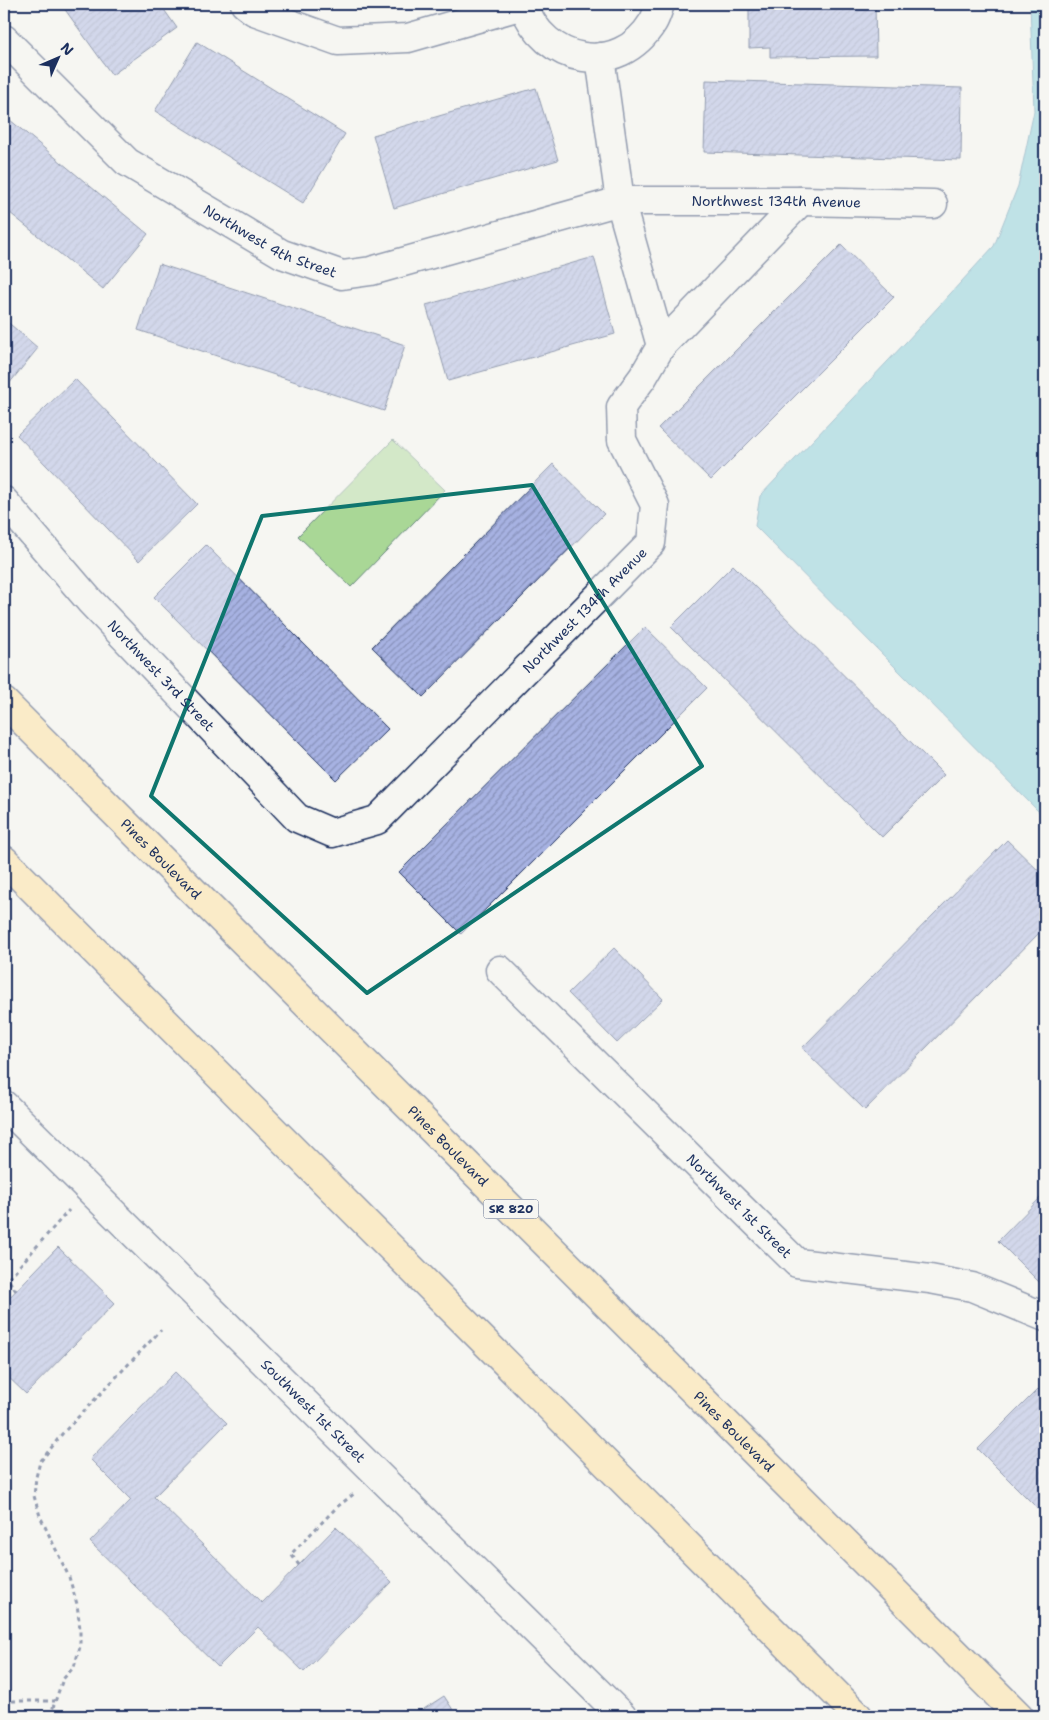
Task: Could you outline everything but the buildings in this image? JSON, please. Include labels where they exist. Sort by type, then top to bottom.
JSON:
[{"type":"highway","name":"Pines Boulevard","points":[[4,702],[1019,1716]]},
{"type":"highway","points":[[4,860],[858,1716]]},
{"type":"street","points":[[245,4],[254,11],[338,42],[408,38],[523,4],[531,23],[544,39],[560,51],[580,57],[600,57],[621,52],[640,38],[654,21],[660,4]]},
{"type":"street","name":"Northwest 4th Street","points":[[4,39],[127,162],[282,254],[342,275],[371,271],[620,201]]},
{"type":"street","points":[[600,57],[620,201],[661,346]]},
{"type":"street","name":"Northwest 134th Avenue","points":[[620,201],[800,201],[933,204]]},
{"type":"street","name":"Northwest 134th Avenue","points":[[332,833],[377,820],[651,543],[656,505],[622,440],[621,407],[661,346],[800,201]]},
{"type":"street","name":"Northwest 3rd Street","points":[[4,501],[89,600],[297,818],[332,833]]},
{"type":"street","name":"Northwest 1st Street","points":[[500,970],[797,1262],[930,1279],[972,1287],[1045,1317]]},
{"type":"street","name":"Southwest 1st Street","points":[[4,1105],[622,1716]]},
{"type":"path","points":[[16,1291],[8,1279],[88,1188]]},
{"type":"path","points":[[50,1716],[63,1679],[74,1667],[80,1647],[80,1629],[77,1604],[69,1577],[40,1516],[34,1496],[40,1462],[62,1434],[161,1330]]},
{"type":"path","points":[[299,1565],[291,1554],[338,1507],[378,1474]]},
{"type":"path","points":[[4,1701],[55,1701]]},
{"type":"highlighted area","points":[[532,485],[702,766],[367,993],[151,796],[262,516]]},
{"type":"green space","points":[[393,440],[445,490],[351,587],[298,536]]},
{"type":"water","points":[[1030,4],[1045,4],[1045,818],[755,526],[760,496],[994,246],[1018,186],[1034,111]]}]
